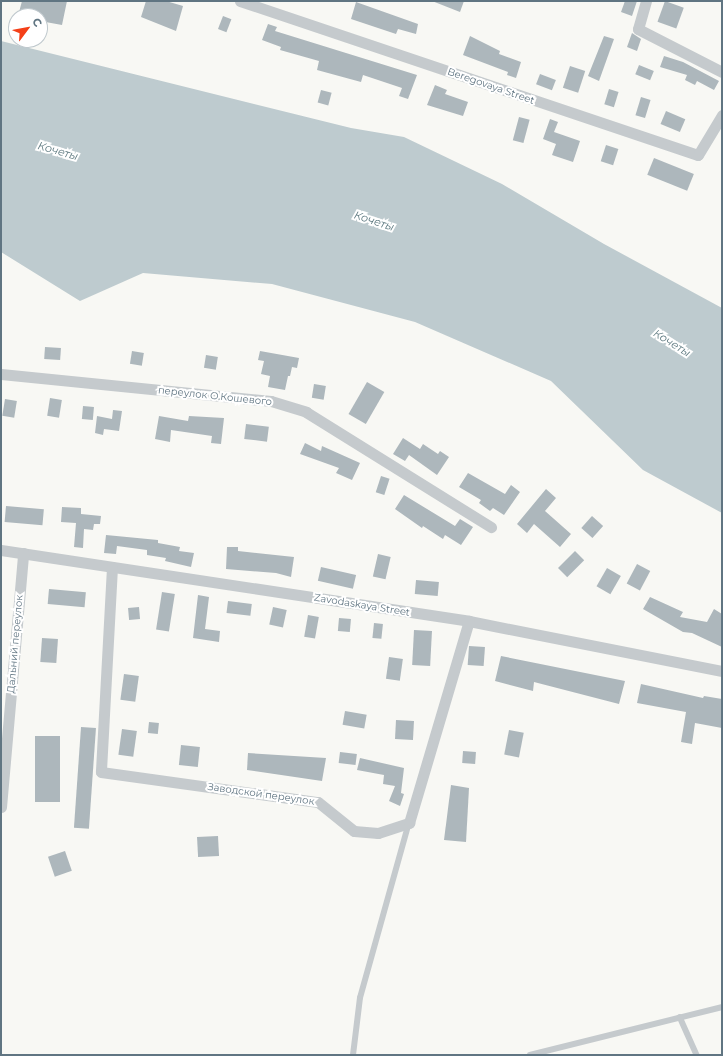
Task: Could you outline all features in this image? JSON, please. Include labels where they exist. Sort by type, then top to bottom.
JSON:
[{"type":"street","name":"Beregovaya Street","points":[[240,1],[698,156],[722,115]]},
{"type":"street","points":[[646,1],[638,29],[722,72]]},
{"type":"street","name":"переулок О.Кошевого","points":[[1,374],[272,402],[306,412],[492,527]]},
{"type":"street","name":"Zavodaskaya Street","points":[[1,550],[469,621],[722,671]]},
{"type":"street","name":"Дальний переулок","points":[[1,806],[24,553]]},
{"type":"street","name":"Заводской переулок","points":[[112,567],[101,772],[318,802],[354,831],[378,833],[395,830],[409,823]]},
{"type":"street","points":[[409,823],[469,621]]},
{"type":"lane","points":[[353,1055],[360,998],[409,823]]},
{"type":"lane","points":[[530,1055],[722,1007]]},
{"type":"lane","points":[[680,1017],[697,1055]]},
{"type":"water","name":"Кочеты","points":[[1,41],[8,43],[8,48],[29,48],[351,128],[404,137],[502,184],[604,244],[722,308],[722,513],[643,470],[551,381],[415,322],[272,284],[143,273],[80,301],[1,252]]},
{"type":"building","points":[[22,1],[67,1],[62,25],[48,22],[48,8],[20,8]]},
{"type":"building","points":[[146,1],[166,1],[183,6],[176,31],[141,17]]},
{"type":"building","points":[[432,1],[464,1],[460,12]]},
{"type":"building","points":[[625,1],[637,1],[632,16],[621,12]]},
{"type":"building","points":[[665,1],[684,8],[676,29],[657,22]]},
{"type":"building","points":[[356,2],[418,24],[416,34],[398,29],[396,34],[351,19]]},
{"type":"building","points":[[223,16],[231,19],[226,32],[218,29]]},
{"type":"building","points":[[268,24],[277,27],[275,31],[417,75],[408,99],[399,96],[402,88],[363,75],[361,82],[317,70],[319,61],[280,50],[281,47],[262,40]]},
{"type":"building","points":[[632,33],[641,39],[637,51],[627,47]]},
{"type":"building","points":[[470,36],[500,51],[499,54],[521,62],[516,78],[507,75],[508,72],[463,55]]},
{"type":"building","points":[[604,36],[614,39],[599,81],[588,76]]},
{"type":"building","points":[[664,56],[683,62],[719,81],[714,90],[697,81],[695,85],[685,80],[687,75],[660,67]]},
{"type":"building","points":[[639,65],[654,71],[650,80],[635,74]]},
{"type":"building","points":[[570,66],[585,71],[578,93],[563,88]]},
{"type":"building","points":[[540,74],[556,80],[552,90],[536,84]]},
{"type":"building","points":[[435,85],[447,90],[445,94],[468,102],[463,116],[427,105]]},
{"type":"building","points":[[609,89],[619,92],[614,107],[604,104]]},
{"type":"building","points":[[321,90],[332,93],[328,105],[318,103]]},
{"type":"building","points":[[641,97],[651,100],[645,118],[635,115]]},
{"type":"building","points":[[666,111],[685,119],[680,132],[661,124]]},
{"type":"building","points":[[519,117],[530,120],[523,143],[513,140]]},
{"type":"building","points":[[550,119],[558,122],[554,132],[580,141],[573,162],[552,155],[556,144],[543,139]]},
{"type":"building","points":[[606,145],[618,149],[613,165],[601,161]]},
{"type":"building","points":[[654,158],[694,174],[687,191],[647,175]]},
{"type":"building","points":[[45,347],[61,348],[60,360],[44,359]]},
{"type":"building","points":[[132,351],[144,353],[142,366],[130,364]]},
{"type":"building","points":[[260,351],[299,358],[297,368],[292,367],[290,376],[288,376],[285,390],[268,387],[270,376],[261,374],[264,361],[258,360]]},
{"type":"building","points":[[206,355],[218,357],[216,370],[204,368]]},
{"type":"building","points":[[367,382],[384,392],[366,424],[348,414]]},
{"type":"building","points":[[314,384],[326,386],[324,400],[312,398]]},
{"type":"building","points":[[50,398],[62,400],[59,418],[47,416]]},
{"type":"building","points":[[5,399],[17,401],[14,418],[2,416]]},
{"type":"building","points":[[83,406],[94,407],[93,420],[82,419]]},
{"type":"building","points":[[113,410],[122,411],[119,431],[104,429],[103,435],[95,433],[97,416],[112,419]]},
{"type":"building","points":[[159,416],[188,421],[189,416],[224,418],[221,444],[211,443],[212,436],[171,430],[170,442],[155,439]]},
{"type":"building","points":[[246,424],[269,427],[267,442],[244,439]]},
{"type":"building","points":[[403,438],[420,449],[423,444],[438,454],[440,451],[449,457],[437,475],[409,455],[405,461],[393,454]]},
{"type":"building","points":[[305,443],[321,451],[322,446],[360,463],[352,480],[336,473],[339,468],[300,454]]},
{"type":"building","points":[[468,473],[505,494],[511,485],[520,492],[504,515],[493,508],[490,511],[479,503],[481,500],[459,487]]},
{"type":"building","points":[[381,476],[390,479],[384,495],[376,492]]},
{"type":"building","points":[[546,489],[556,498],[545,511],[571,534],[560,547],[534,524],[527,533],[517,524]]},
{"type":"building","points":[[404,495],[455,526],[460,519],[473,527],[461,545],[445,535],[443,539],[423,526],[422,528],[395,509]]},
{"type":"building","points":[[6,506],[44,509],[42,525],[5,522]]},
{"type":"building","points":[[62,507],[81,508],[81,514],[101,516],[100,524],[94,524],[93,530],[84,529],[83,548],[74,547],[76,523],[61,522]]},
{"type":"building","points":[[592,516],[603,526],[592,538],[581,528]]},
{"type":"building","points":[[106,535],[158,540],[158,543],[180,547],[179,551],[194,553],[191,567],[165,561],[166,558],[147,555],[147,550],[117,546],[116,554],[104,553]]},
{"type":"building","points":[[227,547],[238,547],[238,551],[294,557],[291,577],[276,573],[226,569]]},
{"type":"building","points":[[575,551],[584,560],[567,577],[558,568]]},
{"type":"building","points":[[378,554],[391,557],[385,579],[373,576]]},
{"type":"building","points":[[637,564],[650,571],[640,590],[627,583]]},
{"type":"building","points":[[321,567],[356,575],[353,589],[318,581]]},
{"type":"building","points":[[607,568],[621,576],[610,594],[596,586]]},
{"type":"building","points":[[416,580],[439,582],[438,596],[415,594]]},
{"type":"building","points":[[49,589],[86,592],[85,607],[48,604]]},
{"type":"building","points":[[162,592],[175,594],[169,632],[156,630]]},
{"type":"building","points":[[198,595],[209,597],[205,629],[220,631],[219,642],[193,638]]},
{"type":"building","points":[[650,597],[683,612],[680,617],[707,622],[714,609],[722,614],[722,647],[692,633],[683,632],[643,609]]},
{"type":"building","points":[[228,601],[252,604],[250,616],[227,613]]},
{"type":"building","points":[[139,607],[140,619],[129,620],[128,608]]},
{"type":"building","points":[[273,607],[287,610],[283,628],[269,625]]},
{"type":"building","points":[[308,615],[319,617],[315,639],[304,637]]},
{"type":"building","points":[[339,618],[351,619],[350,632],[338,631]]},
{"type":"building","points":[[374,623],[383,624],[381,639],[372,638]]},
{"type":"building","points":[[414,630],[432,631],[430,666],[412,665]]},
{"type":"building","points":[[42,638],[58,639],[56,663],[40,662]]},
{"type":"building","points":[[469,646],[485,647],[484,666],[468,665]]},
{"type":"building","points":[[501,656],[625,681],[619,704],[534,682],[533,691],[495,681]]},
{"type":"building","points":[[389,657],[403,659],[400,681],[386,679]]},
{"type":"building","points":[[124,674],[139,676],[135,702],[120,700]]},
{"type":"building","points":[[641,684],[703,698],[704,696],[722,699],[722,728],[695,723],[692,744],[681,742],[686,712],[637,703]]},
{"type":"building","points":[[345,711],[367,715],[364,729],[343,725]]},
{"type":"building","points":[[396,720],[414,721],[413,740],[395,739]]},
{"type":"building","points":[[149,722],[159,723],[158,734],[148,733]]},
{"type":"building","points":[[81,727],[96,728],[89,829],[74,828]]},
{"type":"building","points":[[122,729],[137,731],[133,757],[118,755]]},
{"type":"building","points":[[509,730],[524,733],[519,757],[504,755]]},
{"type":"building","points":[[35,736],[60,736],[60,802],[35,802]]},
{"type":"building","points":[[181,745],[200,747],[198,767],[179,765]]},
{"type":"building","points":[[463,751],[476,752],[475,764],[462,763]]},
{"type":"building","points":[[340,752],[357,754],[356,765],[339,763]]},
{"type":"building","points":[[248,753],[326,758],[322,781],[247,770]]},
{"type":"building","points":[[360,758],[404,768],[401,793],[404,794],[400,806],[389,801],[395,786],[383,784],[384,775],[357,770]]},
{"type":"building","points":[[451,785],[469,788],[466,842],[444,840]]},
{"type":"building","points":[[218,836],[219,856],[198,857],[197,837]]},
{"type":"building","points":[[65,851],[72,871],[55,877],[48,857]]}]
